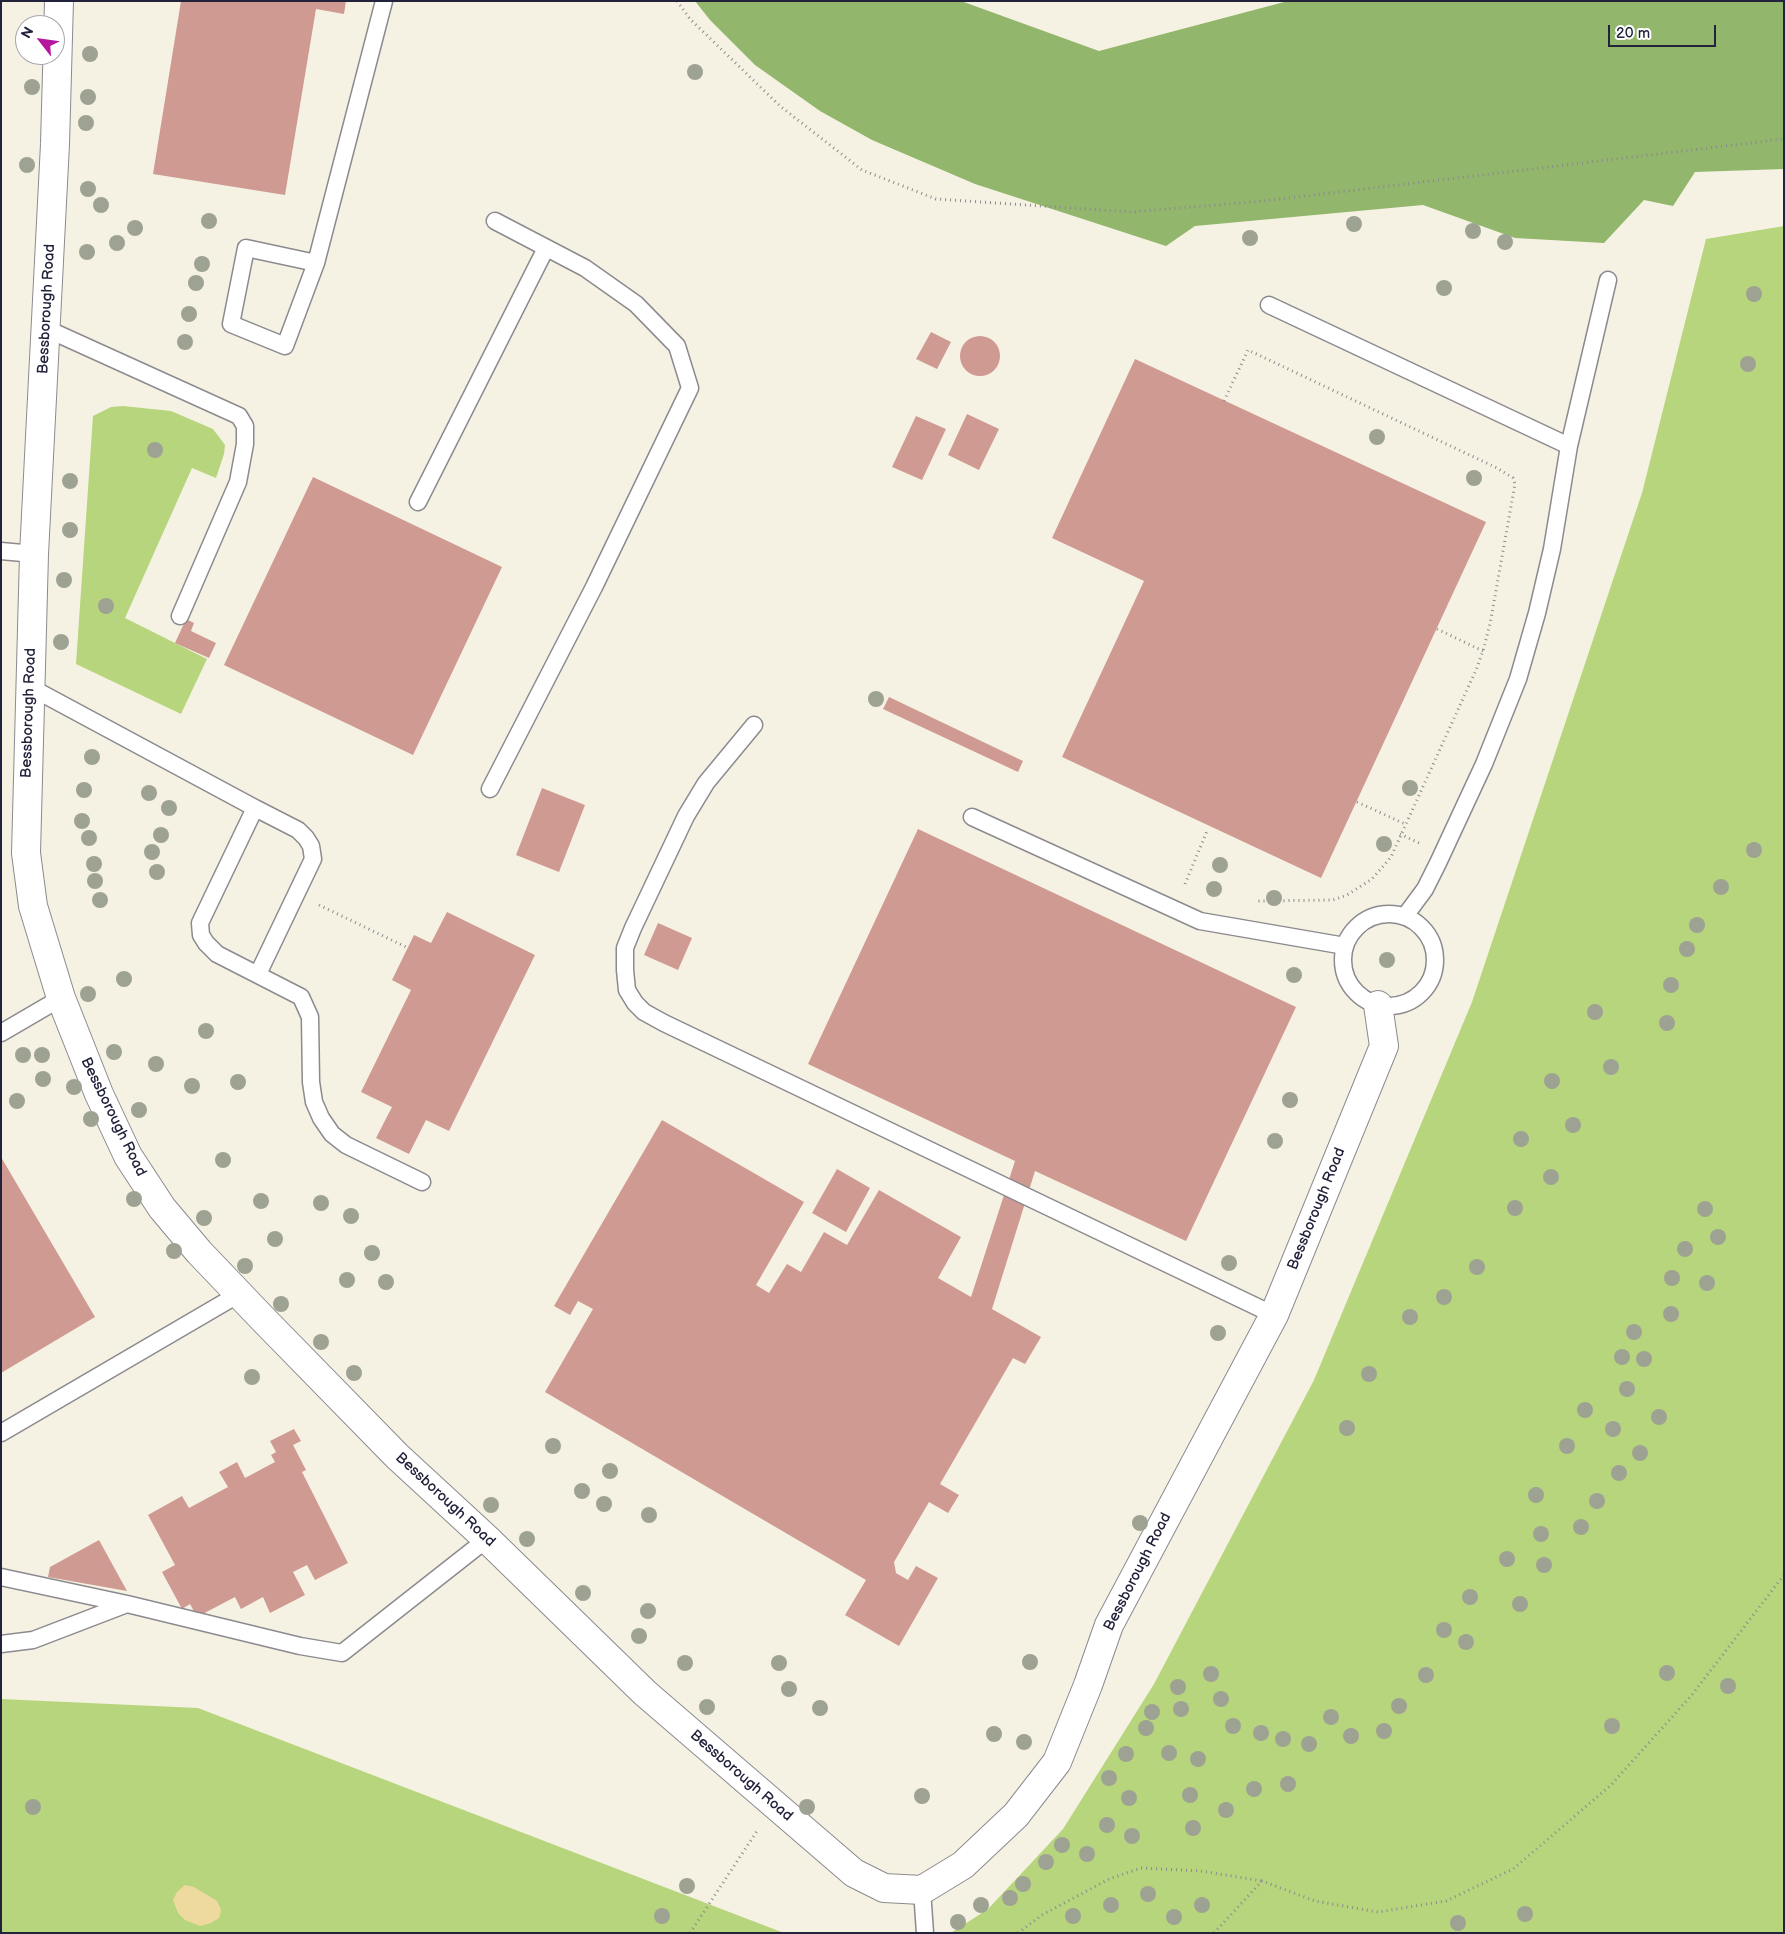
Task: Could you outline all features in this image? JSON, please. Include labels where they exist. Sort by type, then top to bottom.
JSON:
[{"type":"street","name":"Bessborough Road","points":[[59,1],[56,144],[34,554],[26,853],[33,906],[61,998],[99,1094],[128,1156],[145,1183],[179,1230],[238,1294],[397,1456],[488,1539],[645,1692],[854,1873],[884,1888],[922,1890],[963,1865],[1016,1815],[1057,1762],[1088,1685],[1109,1625],[1274,1315],[1384,1046],[1378,1005]]},
{"type":"lane","points":[[316,262],[246,248],[231,324],[285,346],[316,262],[384,1]]},
{"type":"lane","points":[[490,789],[594,587],[690,388],[677,346],[636,304],[585,268],[495,222]]},
{"type":"lane","points":[[418,502],[546,248]]},
{"type":"lane","points":[[1406,916],[1425,889],[1438,864],[1484,764],[1518,679],[1537,613],[1552,549],[1569,446],[1608,280]]},
{"type":"lane","points":[[1269,305],[1569,446]]},
{"type":"lane","points":[[47,329],[239,416],[245,426],[245,444],[238,482],[180,616]]},
{"type":"lane","points":[[1,551],[34,554]]},
{"type":"lane","points":[[30,687],[298,830],[306,838],[313,859],[258,974]]},
{"type":"lane","points":[[754,726],[706,783],[686,816],[632,928],[625,948],[625,970],[627,990],[634,1004],[664,1023],[1274,1315]]},
{"type":"lane","points":[[255,808],[200,923],[201,935],[217,954],[301,997],[310,1018],[311,1082],[314,1102],[321,1118],[332,1134],[346,1145],[422,1182]]},
{"type":"lane","points":[[972,817],[1200,921],[1345,946]]},
{"type":"lane","points":[[1376,915],[1406,916],[1429,935],[1435,950],[1436,966],[1431,980],[1422,994],[1409,1002],[1394,1007],[1378,1005],[1364,999],[1353,989],[1345,976],[1343,961],[1345,946],[1352,933],[1363,922],[1376,915]]},
{"type":"lane","points":[[1,1033],[61,998]]},
{"type":"lane","points":[[1,1433],[238,1294]]},
{"type":"lane","points":[[1,1577],[127,1604],[300,1646],[342,1653],[488,1539]]},
{"type":"lane","points":[[1,1644],[33,1640],[127,1604]]},
{"type":"lane","points":[[922,1890],[925,1933]]},
{"type":"path","points":[[677,1],[690,19],[780,106],[862,170],[936,199],[1131,212],[1263,202],[1784,139]]},
{"type":"path","points":[[1224,401],[1248,350],[1497,468],[1513,478],[1515,484],[1490,624],[1483,651],[1391,857],[1372,879],[1347,895],[1333,900],[1256,902]]},
{"type":"path","points":[[1436,629],[1483,651]]},
{"type":"path","points":[[1356,802],[1405,824]]},
{"type":"path","points":[[1183,888],[1207,831]]},
{"type":"path","points":[[296,894],[408,948]]},
{"type":"path","points":[[1018,1933],[1042,1915],[1109,1879],[1141,1868],[1201,1871],[1262,1881],[1315,1901],[1378,1912],[1446,1900],[1513,1869],[1610,1786],[1691,1696],[1784,1575]]},
{"type":"path","points":[[690,1933],[774,1805]]},
{"type":"path","points":[[1214,1933],[1262,1881]]},
{"type":"green space","points":[[695,1],[961,1],[1099,51],[1288,1],[1784,1],[1784,169],[1695,172],[1673,206],[1644,200],[1604,243],[1515,238],[1423,205],[1195,226],[1166,246],[975,184],[872,140],[820,111],[755,65],[710,20]]},
{"type":"green space","points":[[1784,226],[1784,1933],[951,1933],[988,1909],[1063,1829],[1154,1684],[1314,1380],[1472,1002],[1642,493],[1706,239]]},
{"type":"green space","points":[[123,406],[171,411],[213,429],[225,445],[216,478],[192,468],[125,618],[207,659],[181,714],[76,664],[93,416],[111,407]]},
{"type":"green space","points":[[1,1699],[198,1708],[784,1933],[1,1933]]},
{"type":"sand","points":[[185,1885],[194,1887],[217,1901],[221,1910],[219,1918],[211,1923],[200,1926],[185,1920],[178,1913],[173,1900],[177,1892]]},
{"type":"building","points":[[181,1],[346,1],[344,14],[316,9],[285,195],[153,174]]},
{"type":"building","points":[[931,332],[951,342],[937,369],[916,359]]},
{"type":"building","points":[[980,336],[994,342],[1000,356],[994,370],[980,376],[966,370],[960,356],[966,342]]},
{"type":"building","points":[[1135,359],[1486,522],[1321,878],[1062,757],[1144,581],[1052,538]]},
{"type":"building","points":[[967,414],[999,429],[979,470],[948,455]]},
{"type":"building","points":[[916,416],[946,429],[922,480],[892,467]]},
{"type":"building","points":[[313,477],[502,567],[413,755],[224,665]]},
{"type":"building","points":[[186,619],[194,623],[191,631],[216,643],[209,658],[175,643]]},
{"type":"building","points":[[889,697],[1023,761],[1018,772],[883,709]]},
{"type":"building","points":[[542,788],[585,805],[559,872],[516,855]]},
{"type":"building","points":[[918,829],[1296,1007],[1186,1241],[1035,1171],[992,1309],[1041,1337],[1025,1364],[1013,1358],[940,1484],[959,1495],[948,1513],[929,1502],[894,1562],[896,1573],[908,1580],[916,1566],[938,1578],[899,1646],[845,1615],[866,1580],[545,1392],[593,1309],[578,1301],[570,1315],[554,1306],[662,1120],[804,1202],[756,1285],[769,1293],[787,1264],[801,1272],[824,1232],[847,1245],[879,1190],[961,1237],[938,1278],[971,1297],[1015,1161],[808,1064]]},
{"type":"building","points":[[447,912],[535,955],[449,1131],[426,1120],[409,1154],[376,1138],[392,1107],[361,1092],[411,990],[392,980],[414,935],[431,943]]},
{"type":"building","points":[[658,923],[692,938],[678,970],[644,955]]},
{"type":"building","points":[[1,1157],[95,1317],[1,1373]]},
{"type":"building","points":[[837,1169],[870,1188],[846,1232],[812,1213]]},
{"type":"building","points":[[294,1429],[301,1441],[293,1445],[306,1470],[302,1472],[348,1563],[315,1580],[307,1565],[293,1572],[305,1595],[270,1613],[263,1597],[241,1609],[235,1597],[197,1617],[190,1604],[182,1609],[162,1572],[175,1565],[148,1515],[182,1496],[189,1508],[228,1487],[219,1472],[237,1462],[245,1478],[275,1462],[271,1455],[276,1452],[270,1441]]},
{"type":"building","points":[[99,1540],[127,1591],[48,1577],[50,1567]]}]
